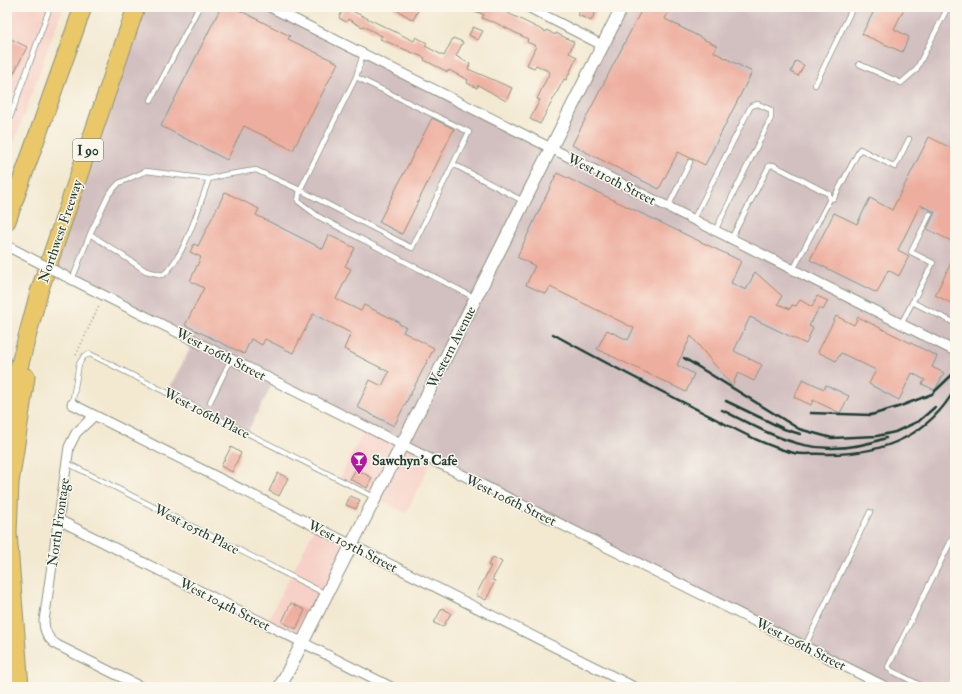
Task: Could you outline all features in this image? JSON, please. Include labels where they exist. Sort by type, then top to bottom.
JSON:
[{"type":"highway","points":[[7,222],[83,7]]},
{"type":"highway","name":"Northwest Freeway","points":[[7,412],[39,292],[136,7]]},
{"type":"highway","points":[[20,687],[8,533],[10,483],[39,292]]},
{"type":"street","name":"West 110th Street","points":[[270,7],[955,351]]},
{"type":"street","points":[[528,7],[602,45]]},
{"type":"street","name":"Western Avenue","points":[[280,687],[552,149],[622,7]]},
{"type":"street","name":"West 106th Street","points":[[7,246],[68,278],[886,687]]},
{"type":"street","name":"West 105th Street","points":[[72,404],[634,687]]},
{"type":"street","name":"North Frontage","points":[[94,416],[74,436],[70,447],[44,621],[48,637],[58,645],[141,687]]},
{"type":"street","name":"West 104th Street","points":[[59,520],[391,687]]},
{"type":"lane","points":[[7,126],[50,7]]},
{"type":"lane","points":[[151,100],[200,7]]},
{"type":"lane","points":[[815,85],[853,7]]},
{"type":"lane","points":[[859,64],[901,83],[916,70],[948,7]]},
{"type":"lane","points":[[363,54],[356,76],[300,190],[298,201],[319,217],[476,298]]},
{"type":"lane","points":[[68,278],[109,194],[119,183],[146,171],[209,179],[224,174],[256,170],[300,190],[412,248],[468,132],[356,76]]},
{"type":"lane","points":[[693,220],[751,106],[758,104],[771,110],[772,118],[715,231]]},
{"type":"lane","points":[[793,270],[830,199],[834,198],[860,149],[895,167],[909,139]]},
{"type":"lane","points":[[668,207],[690,162]]},
{"type":"lane","points":[[453,164],[525,202]]},
{"type":"lane","points":[[731,239],[769,166],[773,165],[829,194],[830,199]]},
{"type":"lane","points":[[90,234],[146,271],[163,275],[172,268],[183,247],[209,179]]},
{"type":"lane","points":[[901,324],[933,263],[911,252],[930,214]]},
{"type":"lane","points":[[912,302],[955,323]]},
{"type":"lane","name":"West 106th Place","points":[[72,404],[79,364],[85,354],[90,354],[376,498]]},
{"type":"lane","points":[[210,402],[231,359]]},
{"type":"lane","points":[[955,461],[953,474],[955,478]]},
{"type":"lane","name":"West 105th Place","points":[[67,464],[327,594]]},
{"type":"lane","points":[[805,646],[870,512]]},
{"type":"lane","points":[[924,687],[892,671],[888,667],[955,533]]},
{"type":"path","points":[[76,355],[99,306]]},
{"type":"shaded area","points":[[7,7],[63,7],[7,163]]},
{"type":"shaded area","points":[[136,7],[270,7],[552,149],[622,7],[955,7],[955,687],[886,687],[274,381],[247,433],[167,393],[194,341],[50,268]]},
{"type":"shaded area","points":[[366,427],[432,460],[406,513],[339,480]]},
{"type":"shaded area","points":[[315,527],[352,546],[302,643],[266,624]]},
{"type":"building","points":[[221,7],[233,7],[290,36],[288,39],[338,63],[293,150],[244,126],[227,160],[161,126]]},
{"type":"building","points":[[344,7],[414,41],[416,37],[427,43],[425,46],[444,56],[453,38],[463,42],[456,56],[470,64],[468,69],[512,88],[506,101],[478,85],[477,88],[467,83],[468,80],[449,70],[448,72],[424,60],[425,58],[380,39],[382,36],[363,26],[362,27],[348,19],[346,22],[339,18]]},
{"type":"building","points":[[392,7],[420,7],[413,20]]},
{"type":"building","points":[[468,7],[496,7],[546,32],[547,30],[555,35],[556,33],[574,42],[569,53],[577,57],[566,80],[564,79],[540,124],[530,119],[540,100],[537,99],[550,72],[536,65],[534,68],[527,65],[536,46],[527,42],[528,39],[492,21],[491,22],[482,18],[484,15]]},
{"type":"building","points":[[582,7],[598,7],[591,21],[578,15]]},
{"type":"building","points":[[643,7],[671,7],[665,19],[717,46],[714,52],[752,72],[705,165],[678,152],[659,189],[572,145]]},
{"type":"building","points":[[876,7],[905,7],[894,29],[909,37],[902,52],[862,34]]},
{"type":"building","points":[[473,27],[483,31],[478,40],[469,35]]},
{"type":"building","points":[[7,37],[27,47],[7,87]]},
{"type":"building","points":[[796,61],[804,65],[798,76],[791,72]]},
{"type":"building","points":[[432,118],[454,129],[402,234],[379,222]]},
{"type":"building","points":[[929,137],[955,150],[955,243],[927,229],[935,212],[920,205],[898,250],[909,256],[899,276],[888,270],[877,293],[810,260],[834,213],[857,224],[870,198],[892,210]]},
{"type":"building","points":[[557,173],[741,261],[731,283],[746,290],[755,272],[782,296],[778,304],[790,309],[792,305],[796,306],[800,300],[812,307],[817,296],[828,301],[823,310],[819,308],[809,326],[813,328],[806,344],[750,317],[734,351],[762,365],[754,381],[738,373],[732,386],[691,336],[677,365],[694,374],[686,392],[597,349],[607,330],[628,340],[634,328],[550,287],[546,294],[526,285],[535,266],[517,257]]},
{"type":"building","points":[[225,192],[259,209],[256,215],[323,249],[329,235],[355,248],[345,266],[351,269],[336,299],[361,311],[364,305],[399,322],[399,324],[406,327],[403,332],[434,348],[394,426],[357,407],[370,380],[382,386],[389,372],[344,349],[351,333],[313,314],[293,353],[265,339],[262,345],[251,339],[244,354],[185,325],[204,288],[190,281],[201,257],[190,252],[194,244],[198,246]]},
{"type":"building","points":[[955,255],[955,305],[935,295]]},
{"type":"building","points":[[836,316],[854,325],[858,317],[937,356],[932,367],[944,373],[935,390],[922,384],[925,380],[912,373],[899,400],[869,384],[876,370],[841,353],[836,361],[818,352]]},
{"type":"building","points":[[803,379],[824,389],[826,385],[849,396],[840,413],[813,400],[811,405],[794,397]]},
{"type":"building","points":[[231,447],[241,453],[232,472],[221,466]]},
{"type":"building","name":"Sawchyn's Cafe","points":[[356,469],[372,478],[367,488],[350,479]]},
{"type":"building","points":[[278,473],[288,478],[279,496],[269,491]]},
{"type":"building","points":[[350,496],[360,500],[356,509],[346,505]]},
{"type":"building","points":[[493,557],[502,562],[492,580],[495,581],[486,600],[476,595],[491,566],[488,565]]},
{"type":"building","points":[[291,603],[305,610],[296,629],[282,622]]},
{"type":"building","points":[[442,608],[451,613],[443,627],[434,623]]},
{"type":"railway","points":[[553,334],[746,435],[782,450],[798,454],[844,454],[882,447],[899,440],[930,420],[944,406],[955,389]]},
{"type":"railway","points":[[684,358],[799,429],[832,438],[877,436],[895,432],[919,421],[935,407]]},
{"type":"railway","points":[[810,413],[871,415],[898,407],[932,394],[955,372]]},
{"type":"railway","points":[[726,401],[784,429],[800,434]]},
{"type":"railway","points":[[722,410],[782,438],[820,448],[840,448],[862,445],[886,438]]},
{"type":"place","name":"Sawchyn's Cafe","points":[[359,475]]}]
